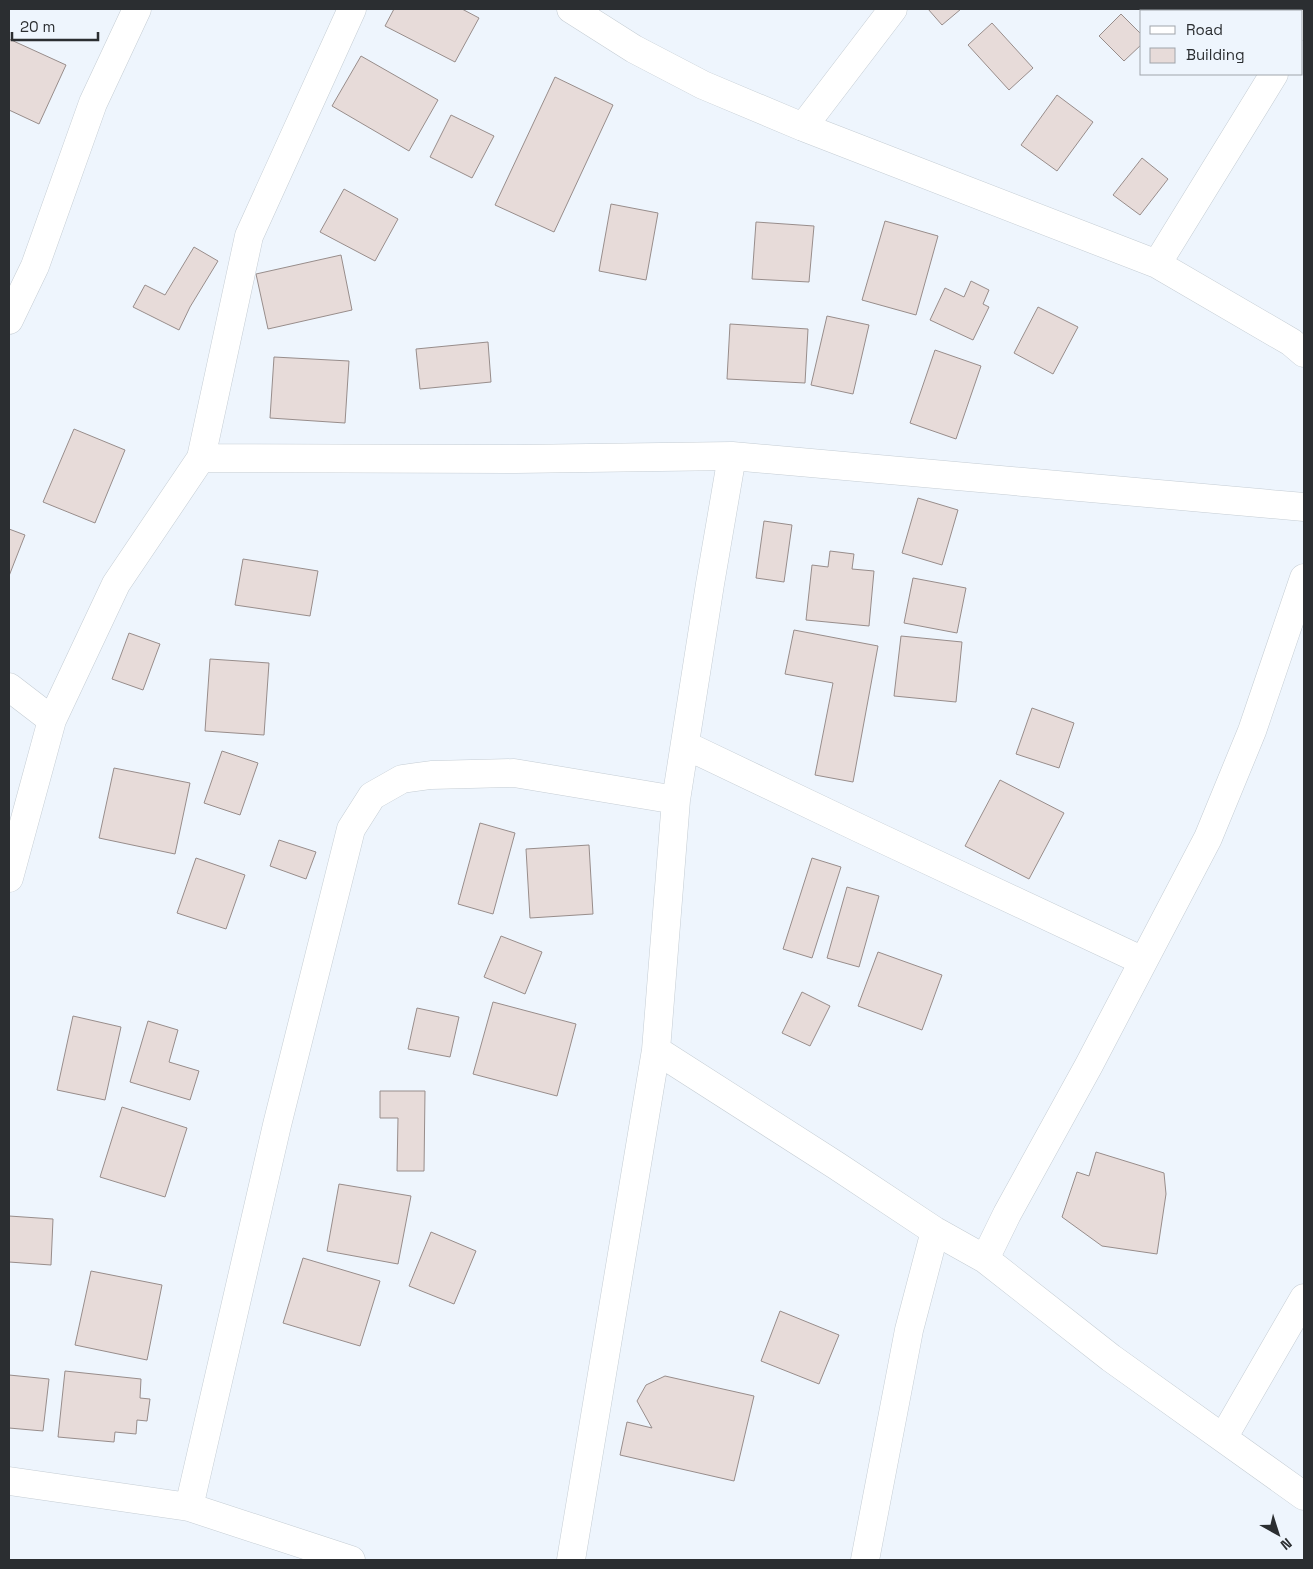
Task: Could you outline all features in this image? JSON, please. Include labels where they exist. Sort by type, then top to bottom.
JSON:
[{"type":"street","points":[[9,320],[35,266],[93,103],[137,9]]},
{"type":"street","points":[[9,878],[52,720],[116,584],[201,458],[249,236],[352,9]]},
{"type":"street","points":[[571,9],[642,54],[703,85],[803,127],[1157,264],[1291,342],[1304,353]]},
{"type":"street","points":[[803,127],[893,9]]},
{"type":"street","points":[[1157,264],[1273,75]]},
{"type":"street","points":[[201,458],[516,459],[732,456],[1304,507]]},
{"type":"street","points":[[572,1560],[656,1050],[676,800],[732,456]]},
{"type":"street","points":[[986,1259],[1008,1214],[1089,1065],[1208,838],[1252,731],[1304,578]]},
{"type":"street","points":[[9,687],[52,720]]},
{"type":"street","points":[[685,745],[1143,961]]},
{"type":"street","points":[[189,1507],[276,1125],[351,829],[372,796],[402,779],[431,775],[514,773],[676,800]]},
{"type":"street","points":[[656,1050],[935,1231],[986,1259],[1111,1358],[1304,1496]]},
{"type":"street","points":[[865,1560],[909,1330],[935,1231]]},
{"type":"street","points":[[1223,1438],[1304,1298]]},
{"type":"street","points":[[9,1481],[189,1507],[351,1560]]},
{"type":"building","points":[[394,9],[462,9],[479,18],[455,62],[385,26]]},
{"type":"building","points":[[928,9],[961,9],[942,25]]},
{"type":"building","points":[[1150,9],[1232,10],[1151,10]]},
{"type":"building","points":[[1121,14],[1140,33],[1140,46],[1124,61],[1099,36]]},
{"type":"building","points":[[992,23],[1033,68],[1009,90],[968,45]]},
{"type":"building","points":[[9,39],[66,65],[39,124],[9,110]]},
{"type":"building","points":[[361,56],[438,100],[409,151],[332,106]]},
{"type":"building","points":[[555,77],[613,105],[554,232],[495,205]]},
{"type":"building","points":[[1057,95],[1093,122],[1057,171],[1021,145]]},
{"type":"building","points":[[451,115],[494,136],[472,178],[430,157]]},
{"type":"building","points":[[1142,158],[1168,179],[1140,215],[1113,195]]},
{"type":"building","points":[[344,189],[398,219],[375,261],[320,232]]},
{"type":"building","points":[[611,204],[658,213],[646,280],[599,271]]},
{"type":"building","points":[[885,221],[938,236],[916,315],[862,300]]},
{"type":"building","points":[[756,222],[814,226],[809,282],[752,279]]},
{"type":"building","points":[[194,247],[218,261],[190,307],[179,330],[133,307],[145,285],[165,295]]},
{"type":"building","points":[[341,255],[352,310],[268,329],[256,274]]},
{"type":"building","points":[[971,281],[989,290],[983,304],[989,307],[973,340],[930,320],[945,288],[964,297]]},
{"type":"building","points":[[1038,307],[1078,327],[1053,374],[1014,353]]},
{"type":"building","points":[[827,316],[869,325],[853,394],[811,385]]},
{"type":"building","points":[[730,324],[808,329],[805,383],[727,379]]},
{"type":"building","points":[[488,342],[491,382],[420,389],[416,349]]},
{"type":"building","points":[[935,350],[981,366],[956,439],[910,423]]},
{"type":"building","points":[[274,357],[349,361],[345,423],[270,418]]},
{"type":"building","points":[[74,429],[125,450],[95,523],[43,502]]},
{"type":"building","points":[[918,498],[958,510],[942,565],[902,553]]},
{"type":"building","points":[[764,521],[792,525],[784,582],[756,578]]},
{"type":"building","points":[[9,529],[25,535],[9,576]]},
{"type":"building","points":[[830,551],[854,554],[852,569],[874,571],[869,626],[806,620],[812,565],[828,567]]},
{"type":"building","points":[[243,559],[318,571],[310,616],[235,605]]},
{"type":"building","points":[[913,578],[966,588],[957,633],[904,623]]},
{"type":"building","points":[[794,630],[878,646],[853,782],[815,775],[833,683],[785,674]]},
{"type":"building","points":[[129,633],[160,644],[143,690],[112,679]]},
{"type":"building","points":[[901,636],[962,642],[956,702],[894,696]]},
{"type":"building","points":[[210,659],[269,663],[264,735],[205,731]]},
{"type":"building","points":[[1032,708],[1074,723],[1059,768],[1016,754]]},
{"type":"building","points":[[222,751],[258,763],[240,815],[204,803]]},
{"type":"building","points":[[114,768],[190,783],[175,854],[99,838]]},
{"type":"building","points":[[1000,780],[1064,813],[1029,879],[965,846]]},
{"type":"building","points":[[480,823],[515,833],[493,914],[458,904]]},
{"type":"building","points":[[279,840],[316,852],[306,879],[270,866]]},
{"type":"building","points":[[589,845],[593,914],[530,918],[526,849]]},
{"type":"building","points":[[196,858],[245,875],[226,929],[177,913]]},
{"type":"building","points":[[812,858],[841,867],[812,958],[783,949]]},
{"type":"building","points":[[847,887],[879,896],[859,967],[827,958]]},
{"type":"building","points":[[501,936],[542,952],[525,994],[484,977]]},
{"type":"building","points":[[878,952],[942,975],[922,1030],[858,1006]]},
{"type":"building","points":[[802,992],[830,1006],[810,1046],[782,1033]]},
{"type":"building","points":[[493,1002],[576,1024],[557,1096],[473,1074]]},
{"type":"building","points":[[417,1008],[459,1017],[450,1057],[408,1049]]},
{"type":"building","points":[[73,1016],[121,1027],[105,1100],[57,1090]]},
{"type":"building","points":[[148,1021],[178,1030],[169,1062],[199,1071],[190,1100],[130,1082]]},
{"type":"building","points":[[380,1091],[425,1091],[424,1171],[397,1171],[398,1118],[380,1118]]},
{"type":"building","points":[[122,1107],[187,1128],[165,1197],[100,1177]]},
{"type":"building","points":[[1096,1152],[1164,1173],[1166,1194],[1157,1254],[1102,1246],[1062,1217],[1077,1172],[1089,1176]]},
{"type":"building","points":[[339,1184],[411,1196],[398,1264],[327,1251]]},
{"type":"building","points":[[9,1216],[53,1219],[51,1265],[9,1262]]},
{"type":"building","points":[[431,1232],[476,1251],[454,1304],[409,1286]]},
{"type":"building","points":[[303,1258],[380,1281],[360,1346],[283,1323]]},
{"type":"building","points":[[91,1271],[162,1285],[147,1360],[75,1345]]},
{"type":"building","points":[[780,1311],[839,1335],[819,1384],[761,1361]]},
{"type":"building","points":[[65,1371],[141,1379],[140,1398],[150,1399],[147,1421],[137,1420],[136,1434],[115,1432],[114,1442],[58,1437]]},
{"type":"building","points":[[9,1375],[49,1379],[43,1431],[9,1428]]},
{"type":"building","points":[[665,1376],[754,1396],[734,1481],[620,1455],[627,1422],[652,1428],[637,1401],[646,1385]]}]
